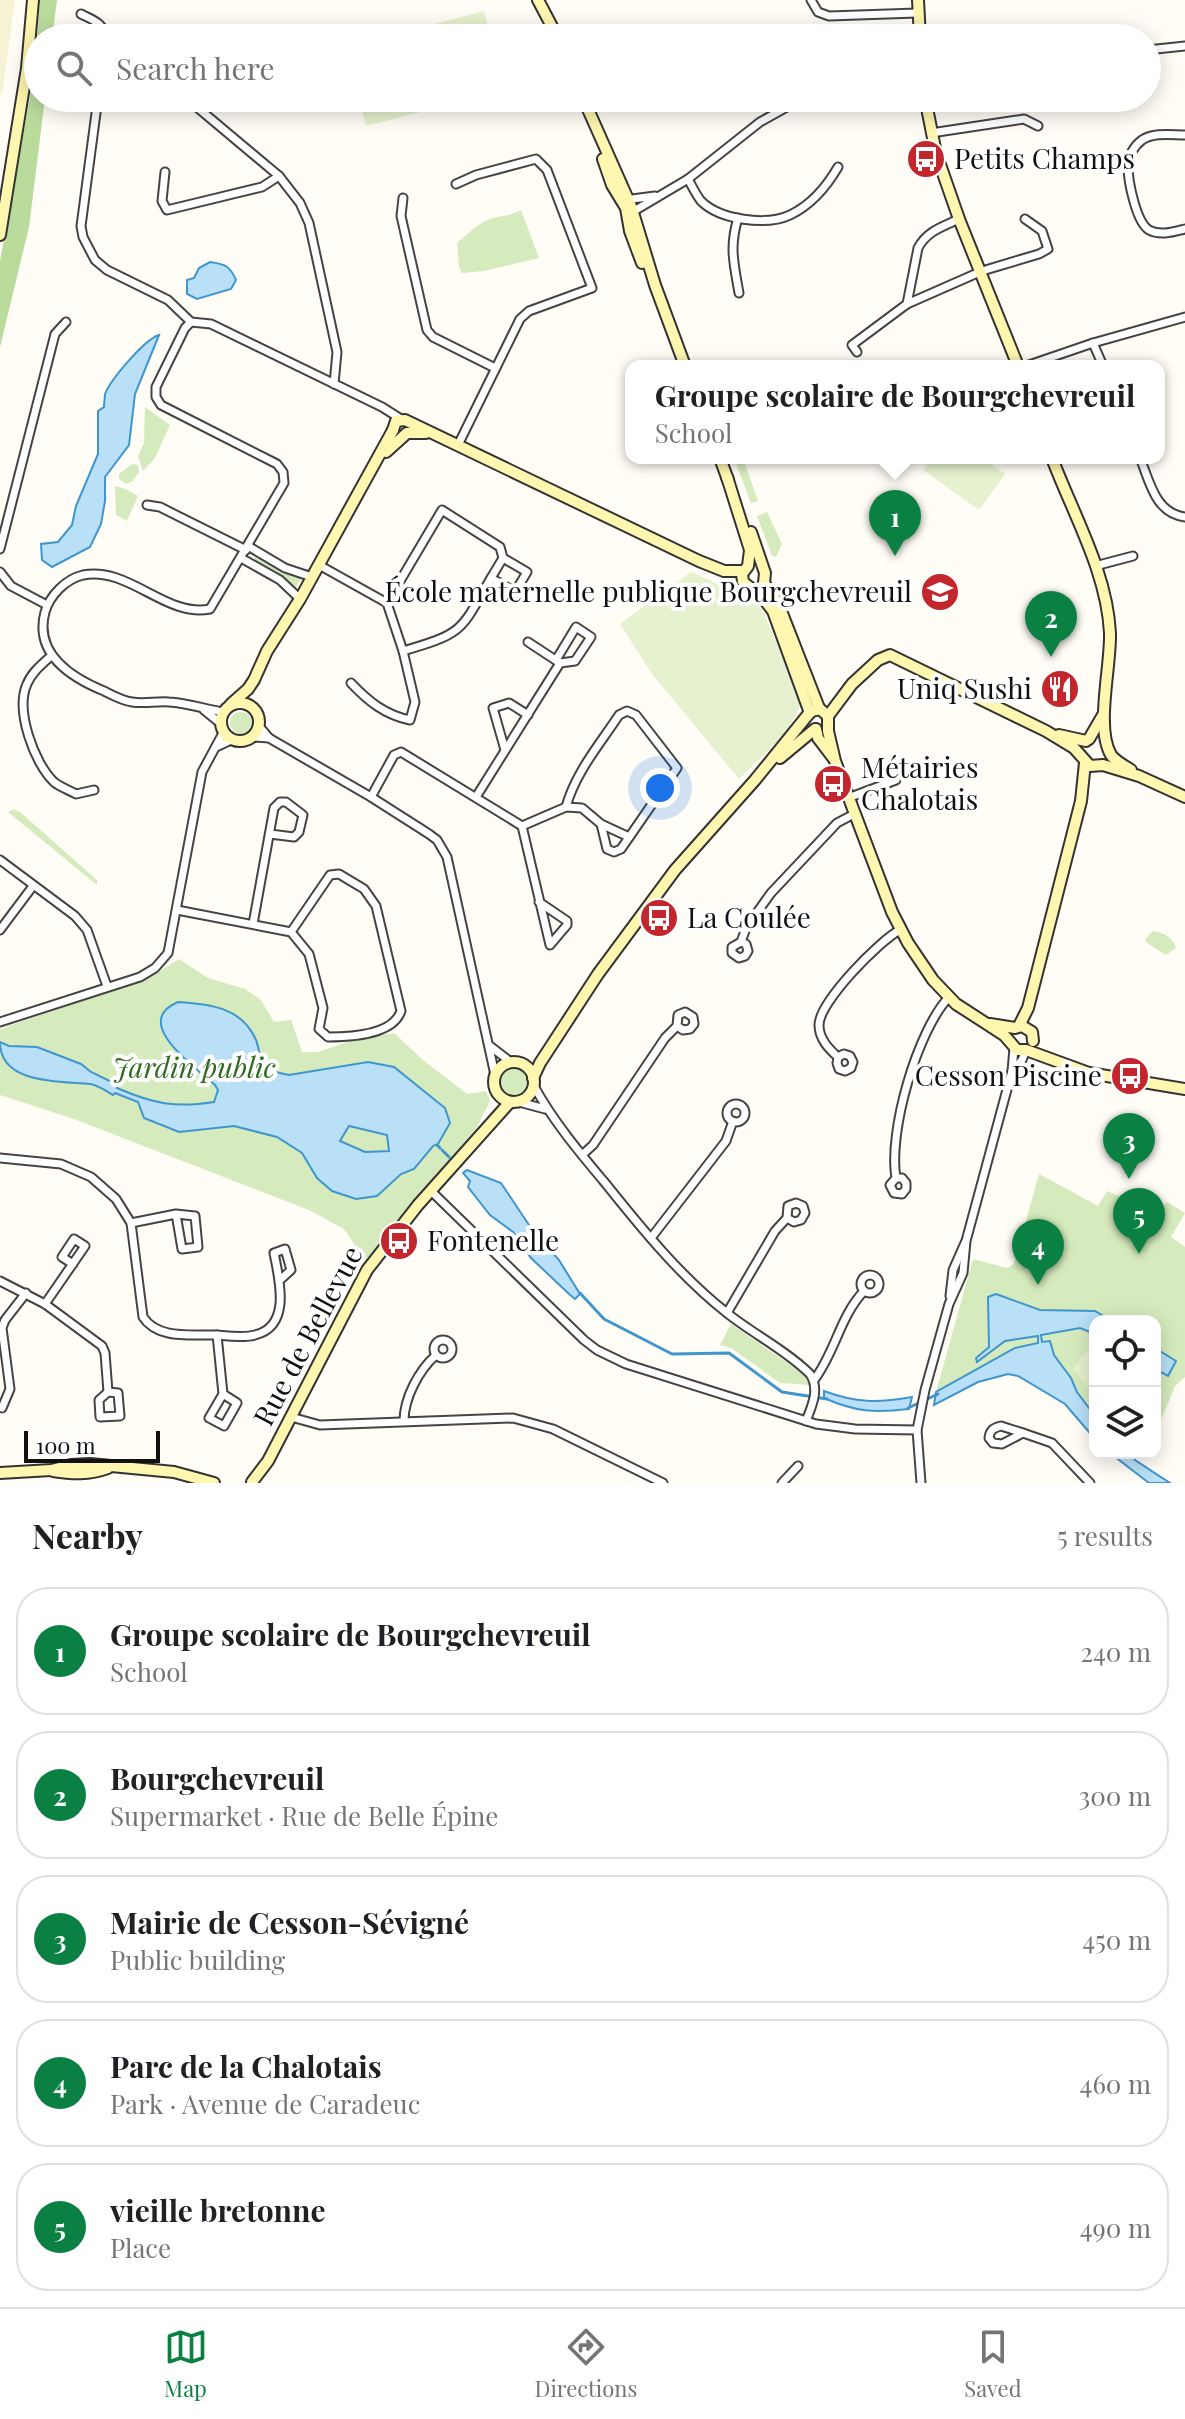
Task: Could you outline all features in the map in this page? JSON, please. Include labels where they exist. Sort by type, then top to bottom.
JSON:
[{"type":"street","points":[[31,24],[33,0]]},
{"type":"street","points":[[538,0],[551,24]]},
{"type":"street","points":[[811,0],[818,12],[829,16],[917,13]]},
{"type":"street","points":[[918,0],[918,24]]},
{"type":"street","points":[[81,14],[100,24]]},
{"type":"street","points":[[1161,49],[1185,46]]},
{"type":"street","points":[[0,235],[24,87]]},
{"type":"street","points":[[96,112],[81,226],[95,260],[107,270],[168,300],[191,322],[211,324],[382,407],[401,428],[432,433],[724,571],[756,565],[762,569]]},
{"type":"street","points":[[203,112],[279,176],[300,203],[309,223],[337,352],[334,384]]},
{"type":"street","points":[[588,112],[631,213],[683,360]]},
{"type":"street","points":[[631,213],[688,179],[760,122],[778,112]]},
{"type":"street","points":[[927,112],[931,133],[959,219],[1016,360]]},
{"type":"street","points":[[931,133],[1024,119],[1038,126]]},
{"type":"street","points":[[1185,135],[1149,136],[1135,146],[1128,167],[1138,216],[1143,225],[1152,232],[1162,234],[1185,229]]},
{"type":"street","points":[[456,184],[476,175],[536,159],[547,170],[592,288],[529,311],[520,319],[458,445]]},
{"type":"street","points":[[688,179],[700,199],[714,211],[738,218],[772,220],[791,215],[827,188],[838,167]]},
{"type":"street","points":[[165,172],[162,201],[167,210],[262,187],[279,176]]},
{"type":"street","points":[[625,200],[657,196]]},
{"type":"street","points":[[403,198],[401,216],[427,330],[433,337],[495,368]]},
{"type":"street","points":[[738,218],[731,250],[739,293]]},
{"type":"street","points":[[907,304],[922,240],[929,233],[959,219]]},
{"type":"street","points":[[857,352],[852,345],[907,304],[982,271],[1048,249],[1042,231],[1025,219]]},
{"type":"street","points":[[1043,360],[1185,317]]},
{"type":"street","points":[[0,549],[55,334],[66,322]]},
{"type":"street","points":[[191,322],[185,328],[156,387],[156,397],[161,405],[277,464],[283,472],[284,483],[210,609],[195,612],[111,575],[91,574],[78,576],[60,588],[47,605],[42,632],[51,656],[67,672],[85,683],[130,702],[167,702],[198,707],[226,723],[240,742],[253,737],[269,738]]},
{"type":"street","points":[[1093,343],[1100,360]]},
{"type":"street","points":[[0,1022],[140,977],[155,968],[168,953],[202,772],[208,758],[254,680],[267,651],[380,458],[401,428]]},
{"type":"street","points":[[722,464],[750,550],[741,577],[773,611],[900,930],[921,963],[949,997],[968,1014],[1020,1045],[1089,1073],[1185,1089]]},
{"type":"street","points":[[1054,464],[1095,566],[1110,628],[1104,713],[1108,748],[1081,801]]},
{"type":"street","points":[[1142,464],[1157,499],[1166,511],[1185,517]]},
{"type":"street","points":[[699,561],[748,587],[759,588],[764,583],[765,575],[756,543],[727,477]]},
{"type":"street","points":[[147,505],[160,507],[285,568],[312,577]]},
{"type":"street","points":[[387,603],[442,510],[500,547],[503,558],[527,572],[515,592],[491,578]]},
{"type":"street","points":[[1095,566],[1133,556]]},
{"type":"street","points":[[241,558],[280,580],[300,599]]},
{"type":"street","points":[[403,651],[446,639],[459,630],[503,558]]},
{"type":"street","points":[[319,565],[387,603],[415,702],[410,720],[398,718],[369,702],[351,683]]},
{"type":"street","points":[[0,572],[11,586],[47,605]]},
{"type":"street","points":[[764,583],[778,603],[818,718]]},
{"type":"street","points":[[476,797],[528,715],[558,661],[576,627],[591,637],[575,661],[558,661],[528,642]]},
{"type":"street","points":[[515,1102],[529,1096],[549,1048],[598,974],[675,870],[755,780],[818,718],[828,699],[852,684],[878,660],[889,655],[1046,731],[1093,767],[1101,766],[1139,776],[1185,797]]},
{"type":"street","points":[[51,656],[35,670],[25,686],[23,703],[27,732],[35,756],[56,784],[76,794],[94,790]]},
{"type":"street","points":[[252,707],[254,680]]},
{"type":"street","points":[[226,723],[242,703],[252,707],[258,714],[259,726],[253,737]]},
{"type":"street","points":[[505,750],[493,708],[509,703],[528,715]]},
{"type":"street","points":[[566,807],[581,772],[619,715],[627,711],[636,715],[677,768],[621,849],[614,852],[607,849],[601,824]]},
{"type":"street","points":[[921,1483],[917,1430],[925,1390],[949,1304],[963,1273],[966,1241],[1012,1071],[1022,1060],[1017,1027],[1025,1017],[1081,801],[1083,759],[1088,740],[1104,713]]},
{"type":"street","points":[[259,726],[269,738],[371,797],[437,840],[447,857],[489,1045],[494,1086],[499,1096],[547,1110]]},
{"type":"street","points":[[1046,731],[1088,740],[1096,738],[1139,776]]},
{"type":"street","points":[[371,797],[394,755],[401,752],[476,797],[522,826],[539,902],[550,945],[567,921],[539,902]]},
{"type":"street","points":[[848,798],[896,780]]},
{"type":"street","points":[[253,924],[274,808],[280,802],[286,802],[303,815],[299,832],[294,837],[270,834]]},
{"type":"street","points":[[522,826],[566,807],[582,808],[601,824],[629,837]]},
{"type":"street","points":[[741,942],[746,928],[771,893],[837,823],[854,814]]},
{"type":"street","points":[[0,860],[75,916],[87,930],[107,986]]},
{"type":"street","points":[[177,910],[291,932],[309,954],[323,1008],[319,1029],[328,1037],[348,1037],[398,1021],[401,1011],[376,906],[364,889],[339,874],[330,875],[291,932]]},
{"type":"street","points":[[0,930],[33,886]]},
{"type":"street","points":[[838,1057],[822,1036],[819,1025],[822,1013],[860,964],[889,936],[900,930]]},
{"type":"street","points":[[896,1178],[895,1159],[906,1083],[933,1018],[949,997]]},
{"type":"street","points":[[983,1022],[1029,1029],[1020,1045]]},
{"type":"street","points":[[582,1155],[593,1145],[665,1038],[677,1026]]},
{"type":"street","points":[[489,1045],[530,1071],[547,1110],[651,1238],[727,1313],[806,1369],[814,1380]]},
{"type":"street","points":[[495,1075],[504,1065],[549,1048]]},
{"type":"street","name":"Rue de Bellevue","points":[[488,1127],[499,1096]]},
{"type":"street","name":"Rue de Bellevue","points":[[255,1483],[367,1270],[431,1191],[488,1127],[515,1102]]},
{"type":"street","points":[[651,1238],[726,1141],[733,1121]]},
{"type":"street","points":[[0,1159],[61,1164],[91,1177],[116,1199],[131,1223],[146,1322],[163,1333],[253,1336],[263,1332],[279,1312],[282,1302],[280,1280]]},
{"type":"street","points":[[431,1191],[597,1350],[626,1364],[806,1421],[855,1429],[917,1430]]},
{"type":"street","points":[[131,1223],[176,1214],[195,1216],[198,1247],[182,1249],[176,1214]]},
{"type":"street","points":[[727,1313],[775,1231],[787,1218]]},
{"type":"street","points":[[45,1304],[73,1264]]},
{"type":"street","points":[[0,1281],[45,1304],[102,1346],[108,1392]]},
{"type":"street","points":[[806,1421],[814,1403],[814,1380],[829,1358],[850,1309],[864,1291]]},
{"type":"street","points":[[2,1408],[10,1389],[2,1328],[26,1293]]},
{"type":"street","points":[[217,1335],[223,1394],[209,1418],[224,1426],[237,1403],[223,1394]]},
{"type":"street","points":[[404,1421],[407,1402],[423,1368],[436,1355]]},
{"type":"street","points":[[291,1417],[320,1425],[494,1417],[526,1421],[562,1434],[663,1483]]},
{"type":"street","points":[[1023,1433],[1052,1443],[1090,1483]]},
{"type":"street","points":[[782,1483],[798,1466]]},
{"type":"street","points":[[0,1473],[51,1470],[70,1474],[97,1472],[110,1467],[153,1469],[214,1483]]},
{"type":"shaded area","points":[[0,0],[15,0],[2,95],[0,93]]},
{"type":"green space","points":[[40,0],[57,0],[54,24],[38,24]]},
{"type":"green space","points":[[484,11],[487,24],[434,24]]},
{"type":"green space","points":[[27,112],[43,112],[29,227],[0,347],[0,261]]},
{"type":"green space","points":[[362,112],[420,112],[366,126]]},
{"type":"green space","points":[[521,210],[539,258],[462,273],[457,243],[486,221]]},
{"type":"green space","points":[[145,407],[170,425],[155,458],[143,471],[138,456],[144,443]]},
{"type":"green space","points":[[132,464],[138,465],[139,472],[133,481],[126,484],[119,479],[119,474]]},
{"type":"green space","points":[[736,464],[745,464],[758,501],[751,503]]},
{"type":"green space","points":[[928,464],[991,464],[1005,474],[979,510],[923,470]]},
{"type":"green space","points":[[115,486],[138,496],[127,521],[116,515]]},
{"type":"green space","points":[[767,512],[782,544],[776,557],[772,556],[757,516]]},
{"type":"green space","points":[[254,557],[302,577],[295,589],[255,562]]},
{"type":"green space","points":[[691,572],[752,599],[762,609],[800,698],[794,720],[786,731],[739,779],[652,674],[620,624]]},
{"type":"green space","points":[[241,712],[249,715],[252,723],[249,731],[241,734],[233,731],[230,723],[233,715]]},
{"type":"green space","points":[[13,809],[97,880],[97,885],[8,812]]},
{"type":"green space","points":[[1153,931],[1168,936],[1176,948],[1166,955],[1147,943],[1145,939]]},
{"type":"green space","name":"Jardin public","points":[[179,959],[208,978],[245,989],[261,1000],[274,1022],[291,1020],[302,1052],[318,1052],[359,1038],[394,1033],[467,1094],[486,1091],[490,1101],[476,1129],[405,1212],[366,1267],[353,1257],[355,1245],[344,1229],[309,1210],[74,1119],[0,1095],[0,1029],[151,977]]},
{"type":"green space","points":[[514,1068],[525,1072],[529,1083],[525,1094],[514,1098],[503,1094],[499,1083],[503,1072]]},
{"type":"green space","points":[[1039,1174],[1098,1206],[1107,1191],[1126,1199],[1132,1192],[1139,1195],[1136,1202],[1147,1208],[1153,1201],[1163,1206],[1167,1202],[1185,1213],[1171,1237],[1185,1247],[1185,1377],[1175,1386],[1161,1420],[1161,1315],[1089,1315],[1089,1407],[1054,1355],[936,1392],[973,1259],[1007,1268],[1014,1264]]},
{"type":"green space","points":[[731,1324],[799,1371],[810,1385],[780,1383],[731,1348],[720,1345]]},
{"type":"green space","points":[[1089,1348],[1089,1389],[1073,1369]]},
{"type":"water","points":[[210,262],[223,265],[232,272],[236,280],[231,289],[197,299],[187,294],[187,280],[194,278],[199,268]]},
{"type":"water","points":[[159,335],[135,394],[129,445],[105,477],[101,524],[90,547],[52,567],[42,560],[41,544],[58,542],[72,525],[76,506],[98,454],[98,411],[104,407],[105,394],[129,360]]},
{"type":"water","points":[[178,1002],[213,1006],[233,1014],[250,1029],[266,1070],[289,1075],[368,1062],[394,1067],[445,1108],[450,1123],[438,1144],[414,1169],[401,1174],[377,1196],[356,1199],[332,1191],[317,1178],[302,1153],[277,1137],[234,1126],[179,1132],[144,1118],[138,1102],[93,1085],[34,1078],[10,1066],[3,1056],[0,1042],[9,1046],[37,1047],[81,1064],[118,1085],[117,1088],[142,1098],[188,1105],[214,1102],[218,1090],[215,1085],[182,1057],[164,1033],[161,1021],[165,1011]],"holes":[[[349,1126],[387,1135],[389,1151],[365,1152],[340,1141]]]},
{"type":"water","points":[[467,1170],[501,1183],[533,1231],[559,1260],[580,1294],[575,1299],[531,1258],[513,1232],[490,1215],[468,1187],[470,1181],[463,1173]]},
{"type":"water","points":[[996,1294],[1040,1310],[1095,1311],[1102,1315],[1089,1315],[1089,1332],[1080,1328],[1041,1335],[1042,1342],[1050,1341],[1054,1355],[1089,1408],[1089,1432],[1065,1404],[1018,1376],[1008,1374],[978,1382],[934,1405],[936,1392],[1015,1348],[1038,1343],[1038,1336],[1005,1341],[977,1362],[976,1358],[989,1347],[988,1297]]},
{"type":"water","points":[[1161,1352],[1176,1361],[1168,1376],[1161,1372]]},
{"type":"water","points":[[824,1391],[867,1401],[912,1397],[909,1409],[875,1411],[835,1403],[824,1398]]},
{"type":"water","points":[[1118,1459],[1134,1459],[1170,1483],[1149,1483]]},
{"type":"waterway","points":[[437,1145],[440,1148]]},
{"type":"waterway","points":[[442,1150],[449,1157]]},
{"type":"waterway","points":[[580,1293],[604,1319],[672,1354],[729,1353],[782,1392],[827,1399]]},
{"type":"waterway","points":[[908,1408],[938,1394]]},
{"type":"place","name":"Petits Champs","points":[[926,159]]},
{"type":"place","name":"Groupe scolaire de Bourgchevreuil","points":[[895,556]]},
{"type":"place","name":"École maternelle publique Bourgchevreuil","points":[[940,592]]},
{"type":"place","name":"Bourgchevreuil","points":[[1051,657]]},
{"type":"place","name":"Uniq Sushi","points":[[1060,689]]},
{"type":"place","name":"Métairies Chalotais","points":[[833,784]]},
{"type":"place","name":"La Coulée","points":[[659,918]]},
{"type":"place","name":"Cesson Piscine","points":[[1130,1076]]},
{"type":"place","name":"Mairie de Cesson-Sévigné","points":[[1129,1179]]},
{"type":"place","name":"Fontenelle","points":[[399,1241]]},
{"type":"place","name":"vieille bretonne","points":[[1139,1254]]},
{"type":"place","name":"Parc de la Chalotais","points":[[1038,1285]]}]
